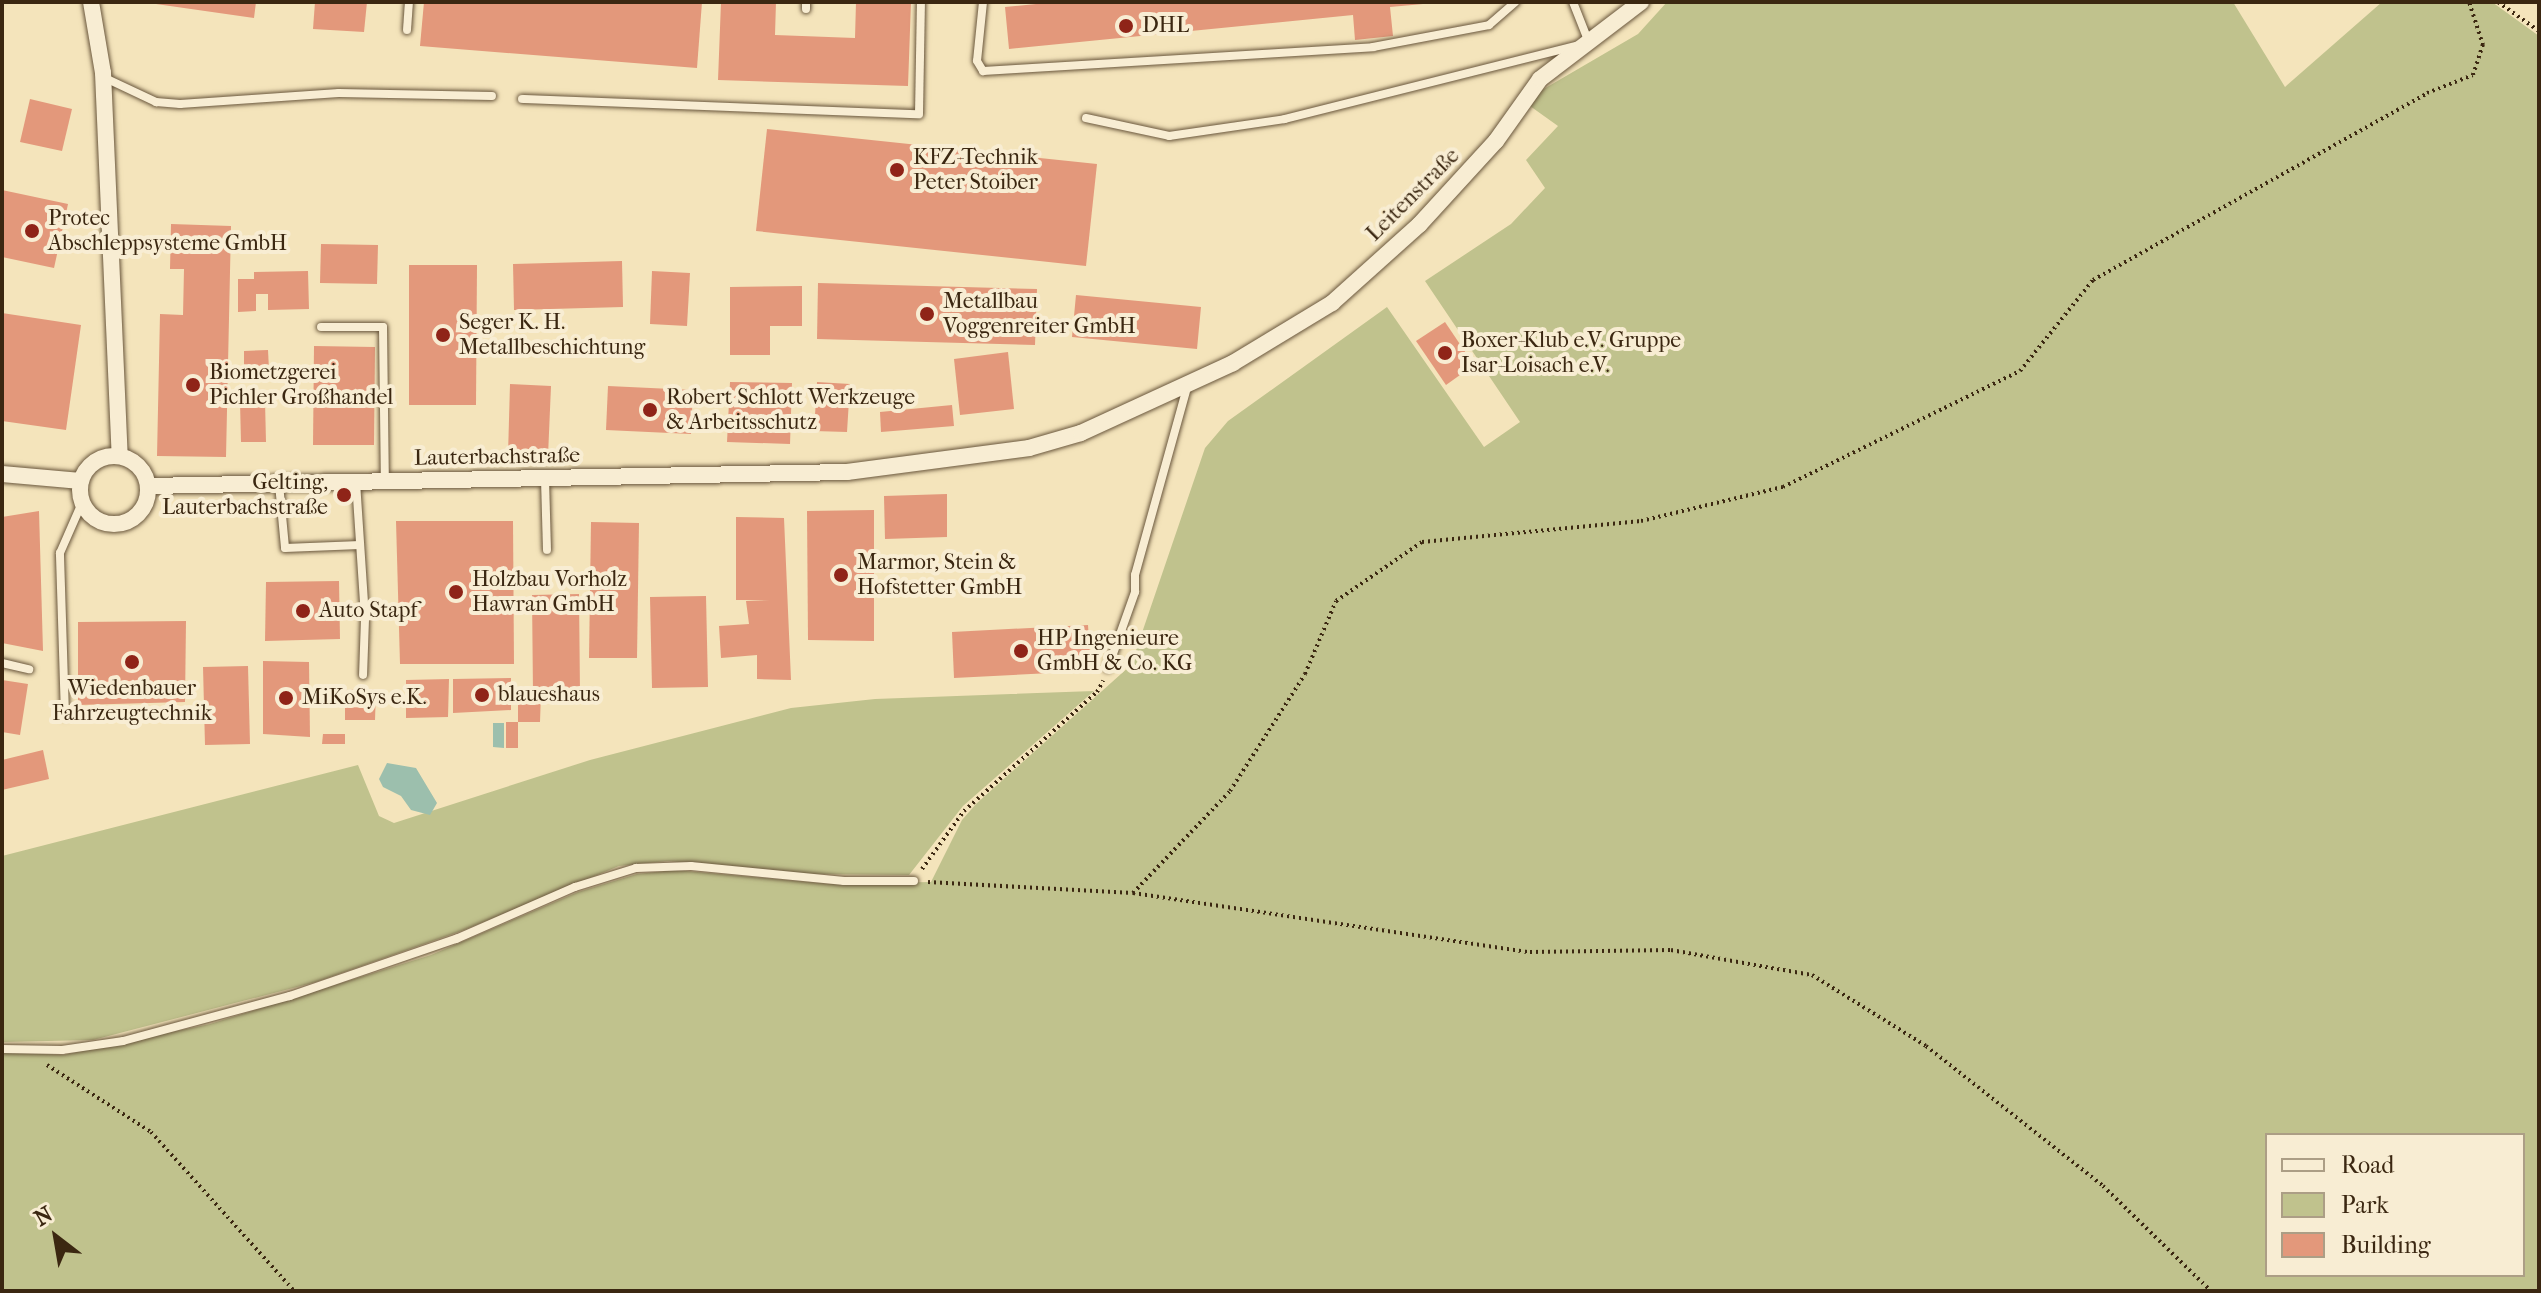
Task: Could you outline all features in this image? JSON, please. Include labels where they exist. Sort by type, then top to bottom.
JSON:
[{"type":"street","points":[[91,2],[103,77],[120,455]]},
{"type":"street","name":"Leitenstraße","points":[[847,472],[1029,448],[1081,433],[1187,386],[1332,303],[1419,225],[1496,141],[1540,79],[1584,42],[1641,2]]},
{"type":"street","points":[[120,455],[139,466],[148,486],[144,507],[128,521],[107,523],[82,503],[81,481],[91,464],[120,455]]},
{"type":"street","name":"Lauterbachstraße","points":[[148,486],[847,472]]},
{"type":"street","points":[[2,474],[81,481]]},
{"type":"lane","points":[[407,30],[409,2]]},
{"type":"lane","points":[[522,99],[919,114],[921,2]]},
{"type":"lane","points":[[983,2],[977,61],[983,71],[1373,47],[1489,25],[1515,2]]},
{"type":"lane","points":[[1086,118],[1169,136],[1285,119],[1584,42],[1573,2]]},
{"type":"lane","points":[[103,77],[156,102],[180,104],[339,93],[492,96]]},
{"type":"lane","points":[[321,327],[383,327],[385,481]]},
{"type":"lane","points":[[1108,668],[1135,592],[1135,575],[1187,386]]},
{"type":"lane","points":[[545,478],[547,550]]},
{"type":"lane","points":[[356,482],[363,675]]},
{"type":"lane","points":[[279,483],[285,548],[360,545]]},
{"type":"lane","points":[[65,715],[60,553],[82,503]]},
{"type":"lane","points":[[2,663],[29,669]]},
{"type":"lane","points":[[2,1049],[36,1051],[123,1041],[290,996],[456,939],[589,881],[636,868],[691,866],[844,881],[914,881]]},
{"type":"path","points":[[1133,893],[1230,791],[1305,674],[1336,601],[1422,542],[1641,521],[1783,487],[2020,371],[2093,280],[2427,93],[2473,75],[2483,45],[2469,2]]},
{"type":"path","points":[[2498,2],[2539,31]]},
{"type":"path","points":[[914,881],[964,811],[1097,692],[1108,668]]},
{"type":"path","points":[[914,881],[1133,893],[1530,952],[1671,950],[1812,975],[1938,1055],[2103,1186],[2211,1291]]},
{"type":"path","points":[[36,1051],[53,1072],[106,1102],[163,1142],[294,1291]]},
{"type":"green space","points":[[1667,2],[2233,2],[2285,87],[2382,2],[2492,2],[2539,36],[2539,1291],[2,1291],[2,1052],[63,1055],[210,1024],[431,955],[578,892],[637,874],[675,870],[830,884],[931,882],[962,820],[976,804],[1131,665],[1205,448],[1228,421],[1387,307],[1484,447],[1520,422],[1425,281],[1511,224],[1545,188],[1526,160],[1558,126],[1523,101],[1638,34]]},
{"type":"green space","points":[[1094,691],[963,806],[909,875],[803,874],[668,861],[619,866],[464,930],[316,982],[93,1040],[2,1042],[2,856],[358,765],[379,816],[394,823],[590,760],[791,708],[875,699]]},
{"type":"shaded area","points":[[493,723],[504,723],[504,748],[493,747]]},
{"type":"shaded area","points":[[387,763],[416,768],[437,803],[430,815],[411,810],[401,796],[383,787],[379,779]]},
{"type":"building","points":[[142,2],[256,2],[254,18]]},
{"type":"building","points":[[315,2],[367,2],[364,32],[313,29]]},
{"type":"building","points":[[424,2],[702,2],[697,68],[420,46]]},
{"type":"building","points":[[721,2],[776,2],[775,35],[855,38],[856,2],[911,2],[908,86],[718,80]]},
{"type":"building","name":"DHL","points":[[1056,2],[1423,4],[1390,7],[1393,36],[1355,40],[1353,15],[1009,49],[1005,7]]},
{"type":"building","points":[[30,99],[72,109],[62,151],[20,142]]},
{"type":"building","points":[[767,129],[1097,164],[1086,266],[756,231]]},
{"type":"building","name":"Protec Abschleppsysteme GmbH","points":[[2,190],[68,204],[54,268],[2,257]]},
{"type":"building","name":"Biometzgerei Pichler Großhandel","points":[[171,224],[231,226],[226,457],[157,456],[160,314],[183,315],[184,269],[170,269]]},
{"type":"building","points":[[321,244],[378,245],[377,284],[320,283]]},
{"type":"building","points":[[622,261],[623,307],[514,310],[513,264]]},
{"type":"building","name":"Seger K. H. Metallbeschichtung","points":[[409,265],[477,265],[476,405],[409,405]]},
{"type":"building","points":[[308,271],[309,309],[268,310],[268,294],[256,294],[256,311],[238,312],[238,279],[254,279],[254,272]]},
{"type":"building","points":[[652,271],[690,273],[687,326],[650,324]]},
{"type":"building","name":"Metallbau Voggenreiter GmbH","points":[[818,283],[1037,289],[1035,345],[817,339]]},
{"type":"building","points":[[802,286],[802,326],[770,326],[770,355],[730,355],[730,287]]},
{"type":"building","points":[[1076,295],[1201,307],[1197,349],[1072,337]]},
{"type":"building","points":[[2,313],[81,325],[66,430],[2,421]]},
{"type":"building","name":"Boxer-Klub e.V. Gruppe Isar-Loisach e.V.","points":[[1445,322],[1474,365],[1446,385],[1416,341]]},
{"type":"building","points":[[314,346],[375,347],[374,445],[313,445]]},
{"type":"building","points":[[268,350],[269,370],[244,371],[244,351]]},
{"type":"building","points":[[1008,352],[1014,409],[960,415],[954,359]]},
{"type":"building","points":[[730,382],[792,383],[790,444],[727,442]]},
{"type":"building","points":[[817,382],[850,384],[847,432],[814,431]]},
{"type":"building","points":[[510,384],[551,386],[548,456],[508,455]]},
{"type":"building","name":"Robert Schlott Werkzeuge & Arbeitsschutz","points":[[608,386],[693,390],[691,434],[606,430]]},
{"type":"building","points":[[265,401],[266,442],[241,442],[240,402]]},
{"type":"building","points":[[952,405],[954,426],[881,432],[880,412]]},
{"type":"building","points":[[947,494],[947,537],[885,539],[884,496]]},
{"type":"building","name":"Marmor, Stein & Hofstetter GmbH","points":[[874,510],[874,641],[808,640],[807,511]]},
{"type":"building","points":[[39,511],[43,651],[2,643],[2,517]]},
{"type":"building","points":[[736,517],[784,518],[791,680],[757,679],[757,655],[721,658],[719,626],[749,624],[746,601],[770,600],[736,600]]},
{"type":"building","name":"Holzbau Vorholz Hawran GmbH","points":[[396,521],[513,521],[514,664],[400,664]]},
{"type":"building","points":[[591,522],[639,523],[637,658],[589,658]]},
{"type":"building","name":"Auto Stapf","points":[[339,581],[340,639],[265,641],[266,582]]},
{"type":"building","points":[[579,594],[580,693],[541,693],[540,722],[518,722],[518,694],[533,694],[532,595]]},
{"type":"building","points":[[706,596],[708,687],[652,688],[650,597]]},
{"type":"building","name":"Wiedenbauer Fahrzeugtechnik","points":[[186,621],[185,702],[78,705],[78,622]]},
{"type":"building","name":"HP Ingenieure GmbH & Co. KG","points":[[1088,625],[1091,671],[954,678],[952,632]]},
{"type":"building","name":"MiKoSys e.K.","points":[[263,661],[309,662],[310,737],[263,734]]},
{"type":"building","points":[[248,666],[250,744],[205,745],[203,667]]},
{"type":"building","name":"blaueshaus","points":[[511,678],[511,710],[453,713],[453,679]]},
{"type":"building","points":[[449,679],[448,717],[406,718],[406,680]]},
{"type":"building","points":[[2,680],[28,684],[20,735],[2,732]]},
{"type":"building","points":[[376,689],[375,720],[345,720],[345,690]]},
{"type":"building","points":[[506,722],[518,722],[518,748],[506,748]]},
{"type":"building","points":[[323,734],[345,734],[345,744],[322,744]]},
{"type":"building","points":[[43,750],[49,779],[2,790],[2,760]]},
{"type":"place","name":"DHL","points":[[1126,26]]},
{"type":"place","name":"KFZ-Technik Peter Stoiber","points":[[897,170]]},
{"type":"place","name":"Protec Abschleppsysteme GmbH","points":[[32,231]]},
{"type":"place","name":"Metallbau Voggenreiter GmbH","points":[[927,314]]},
{"type":"place","name":"Seger K. H. Metallbeschichtung","points":[[443,335]]},
{"type":"place","name":"Boxer-Klub e.V. Gruppe Isar-Loisach e.V.","points":[[1445,353]]},
{"type":"place","name":"Biometzgerei Pichler Großhandel","points":[[193,385]]},
{"type":"place","name":"Robert Schlott Werkzeuge & Arbeitsschutz","points":[[650,410]]},
{"type":"place","name":"Gelting, Lauterbachstraße","points":[[344,495]]},
{"type":"place","name":"Marmor, Stein & Hofstetter GmbH","points":[[841,575]]},
{"type":"place","name":"Holzbau Vorholz Hawran GmbH","points":[[456,592]]},
{"type":"place","name":"Auto Stapf","points":[[303,611]]},
{"type":"place","name":"HP Ingenieure GmbH & Co. KG","points":[[1021,651]]},
{"type":"place","name":"Wiedenbauer Fahrzeugtechnik","points":[[132,662]]},
{"type":"place","name":"blaueshaus","points":[[482,695]]},
{"type":"place","name":"MiKoSys e.K.","points":[[286,698]]}]
